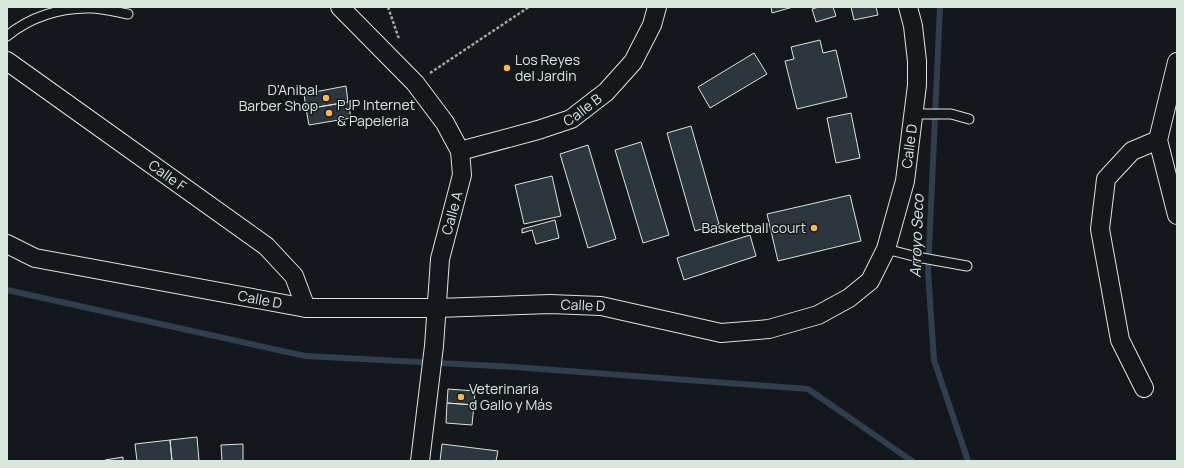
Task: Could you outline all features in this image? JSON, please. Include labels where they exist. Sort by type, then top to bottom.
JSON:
[{"type":"street","name":"Calle A","points":[[340,7],[415,83],[445,123],[460,151],[462,176],[440,259],[434,346],[420,461]]},
{"type":"street","name":"Calle B","points":[[460,151],[538,130],[572,119],[606,92],[633,62],[652,25],[657,7]]},
{"type":"street","name":"Calle D","points":[[7,244],[35,258],[306,308],[437,308],[550,304],[601,306],[721,333],[769,329],[818,315],[849,298],[870,281],[886,249],[905,180],[918,113],[917,61],[913,26],[908,7]]},
{"type":"street","name":"Calle F","points":[[7,61],[266,246],[294,276],[306,308]]},
{"type":"street","points":[[1177,62],[1158,140],[1177,215]]},
{"type":"street","points":[[1144,388],[1120,340],[1100,228],[1106,179],[1132,151],[1158,140]]},
{"type":"lane","points":[[7,36],[14,30],[37,18],[58,10],[91,8],[128,14]]},
{"type":"lane","points":[[918,113],[950,114],[969,120]]},
{"type":"lane","points":[[886,249],[917,257],[967,266]]},
{"type":"path","points":[[415,83],[530,7]]},
{"type":"building","points":[[771,7],[793,7],[772,13]]},
{"type":"building","points":[[819,7],[833,7],[836,16],[816,22],[812,9]]},
{"type":"building","points":[[851,7],[876,7],[878,15],[854,20]]},
{"type":"building","points":[[820,40],[823,53],[836,50],[847,97],[797,109],[785,61],[794,59],[791,47]]},
{"type":"building","points":[[754,53],[767,74],[710,108],[698,87]]},
{"type":"building","name":"D'Anibal Barber Shop","points":[[346,86],[348,102],[306,109],[304,94]]},
{"type":"building","name":"PJP Internet & Papeleria","points":[[348,102],[351,118],[309,125],[306,109]]},
{"type":"building","points":[[851,113],[860,158],[836,163],[827,118]]},
{"type":"building","points":[[691,126],[719,224],[695,231],[667,133]]},
{"type":"building","points":[[641,142],[669,235],[643,243],[615,150]]},
{"type":"building","points":[[588,145],[616,239],[588,248],[560,154]]},
{"type":"building","points":[[552,176],[561,216],[524,224],[515,185]]},
{"type":"building","name":"Basketball court","points":[[850,195],[861,241],[778,261],[767,214]]},
{"type":"building","points":[[555,220],[559,238],[536,244],[532,230],[522,233],[522,229]]},
{"type":"building","points":[[750,235],[756,256],[684,280],[677,258]]},
{"type":"building","name":"Veterinaria d Gallo y Más","points":[[448,389],[475,391],[474,405],[447,403]]},
{"type":"building","points":[[447,403],[474,405],[472,425],[446,423]]},
{"type":"building","points":[[197,437],[199,461],[172,461],[170,440]]},
{"type":"building","points":[[170,440],[172,461],[137,461],[135,444]]},
{"type":"building","points":[[243,444],[243,461],[222,461],[221,445]]},
{"type":"building","points":[[442,444],[498,451],[496,461],[440,461]]},
{"type":"building","points":[[123,457],[123,461],[105,460]]},
{"type":"waterway","name":"Arroyo Seco","points":[[940,7],[928,272],[934,360],[968,461]]},
{"type":"waterway","points":[[7,290],[305,356],[514,367],[808,389],[912,461]]},
{"type":"place","name":"Los Reyes del Jardin","points":[[507,68]]},
{"type":"place","name":"D'Anibal Barber Shop","points":[[326,98]]},
{"type":"place","name":"PJP Internet & Papeleria","points":[[329,113]]},
{"type":"place","name":"Basketball court","points":[[814,228]]},
{"type":"place","name":"Veterinaria d Gallo y Más","points":[[461,397]]}]
